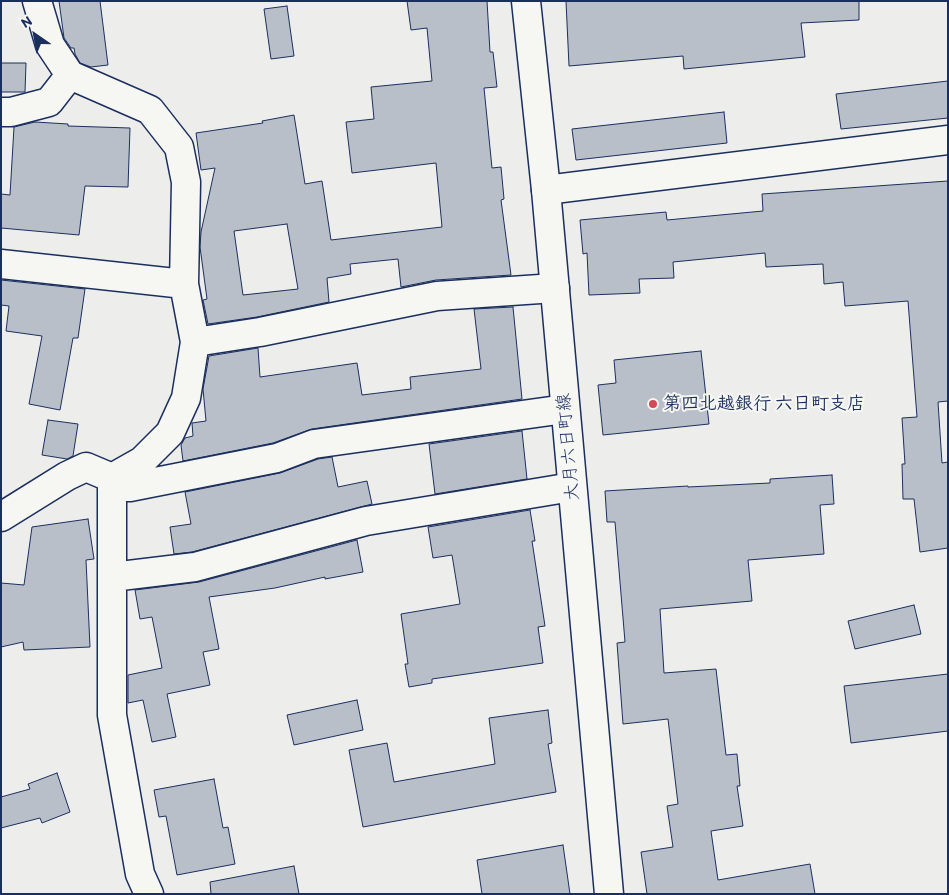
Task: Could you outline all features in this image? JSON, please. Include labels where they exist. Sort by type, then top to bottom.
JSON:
[{"type":"street","points":[[37,1],[50,45],[70,75],[150,110],[180,147],[186,182],[184,284],[195,342],[186,398],[170,433],[142,461],[112,482]]},
{"type":"street","name":"大月六日町線","points":[[526,1],[546,190],[610,894]]},
{"type":"street","points":[[1,112],[11,112],[49,102],[70,75]]},
{"type":"street","points":[[546,190],[948,140]]},
{"type":"street","points":[[1,264],[184,284]]},
{"type":"street","points":[[195,342],[260,332],[437,296],[555,288]]},
{"type":"street","points":[[1,517],[67,476],[86,467],[112,482],[130,487],[277,458],[314,444],[566,409]]},
{"type":"street","points":[[112,482],[112,715],[140,874],[149,894]]},
{"type":"street","points":[[112,577],[195,567],[366,521],[572,487]]},
{"type":"building","points":[[59,1],[100,1],[108,65],[91,67],[80,63],[74,48],[71,48],[64,38]]},
{"type":"building","points":[[407,1],[487,1],[490,52],[493,52],[497,87],[484,88],[492,168],[501,167],[504,199],[501,200],[511,275],[436,280],[401,287],[398,259],[350,264],[351,274],[327,278],[329,302],[257,317],[208,324],[203,300],[207,299],[200,247],[201,232],[215,168],[201,170],[196,133],[263,123],[262,121],[294,115],[305,184],[322,181],[331,240],[442,227],[436,163],[352,173],[346,122],[374,119],[371,87],[432,81],[427,28],[411,30]],"holes":[[[287,224],[298,289],[243,295],[234,231]]]},
{"type":"building","points":[[566,1],[859,1],[859,20],[801,23],[805,57],[684,69],[683,56],[569,66]]},
{"type":"building","points":[[287,6],[294,56],[271,59],[264,9]]},
{"type":"building","points":[[1,63],[26,63],[25,92],[1,92]]},
{"type":"building","points":[[948,81],[948,118],[841,129],[836,94]]},
{"type":"building","points":[[724,112],[727,143],[576,160],[572,129]]},
{"type":"building","points":[[35,122],[68,124],[68,126],[130,128],[128,187],[85,186],[79,235],[1,228],[1,194],[10,195],[14,127]]},
{"type":"building","points":[[948,181],[948,401],[938,402],[942,463],[948,462],[948,548],[920,552],[914,499],[903,499],[902,464],[905,464],[902,418],[917,417],[908,301],[845,306],[843,282],[824,284],[823,264],[766,267],[765,253],[673,262],[674,278],[639,279],[640,293],[589,295],[587,253],[583,254],[580,220],[666,212],[667,220],[763,211],[762,194]]},
{"type":"building","points":[[1,280],[85,289],[78,338],[73,338],[60,410],[29,404],[42,336],[6,331],[9,306],[1,305]]},
{"type":"building","points":[[513,307],[522,399],[312,429],[273,443],[183,461],[181,445],[185,438],[193,436],[192,423],[206,421],[203,389],[209,356],[258,348],[260,377],[357,363],[362,395],[411,389],[410,377],[481,369],[474,309]]},
{"type":"building","name":"第四北越銀行 六日町支店","points":[[701,351],[709,424],[603,435],[598,385],[616,383],[614,360]]},
{"type":"building","points":[[48,420],[78,424],[73,456],[67,459],[42,455]]},
{"type":"building","points":[[522,431],[527,479],[435,494],[429,444]]},
{"type":"building","points":[[332,457],[338,487],[367,481],[372,504],[192,552],[174,554],[170,527],[191,524],[185,492],[280,473],[318,459]]},
{"type":"building","points":[[832,475],[834,504],[820,505],[824,554],[748,560],[752,601],[660,609],[664,673],[716,669],[726,755],[737,754],[740,786],[737,786],[743,826],[711,831],[718,880],[810,864],[815,894],[647,894],[641,852],[673,847],[667,806],[678,804],[668,719],[623,724],[617,643],[625,642],[615,522],[607,522],[605,491],[770,483],[770,479]]},
{"type":"building","points":[[530,510],[535,541],[532,541],[545,626],[538,627],[543,663],[432,679],[432,683],[409,687],[405,664],[408,664],[401,614],[460,604],[452,555],[433,558],[428,527]]},
{"type":"building","points":[[88,519],[94,559],[86,560],[90,647],[24,650],[23,642],[1,647],[1,583],[24,585],[32,527]]},
{"type":"building","points":[[357,540],[363,572],[325,579],[325,577],[275,588],[209,597],[219,649],[203,652],[210,685],[167,694],[176,737],[152,742],[143,700],[128,703],[128,675],[162,668],[152,617],[140,619],[135,590],[199,582]]},
{"type":"building","points":[[914,605],[921,634],[855,649],[848,621]]},
{"type":"building","points":[[948,674],[948,731],[851,743],[844,686]]},
{"type":"building","points":[[357,700],[363,730],[294,745],[287,715]]},
{"type":"building","points":[[548,710],[552,743],[548,744],[556,792],[363,827],[349,750],[387,743],[394,782],[495,764],[489,718]]},
{"type":"building","points":[[57,773],[70,812],[42,823],[40,818],[1,828],[1,797],[30,789],[28,784]]},
{"type":"building","points":[[214,779],[223,828],[228,827],[235,864],[177,875],[166,816],[159,817],[154,790]]},
{"type":"building","points":[[563,845],[570,894],[482,894],[477,860]]},
{"type":"building","points":[[294,866],[299,894],[211,894],[210,882]]},
{"type":"place","name":"第四北越銀行 六日町支店","points":[[653,404]]}]
